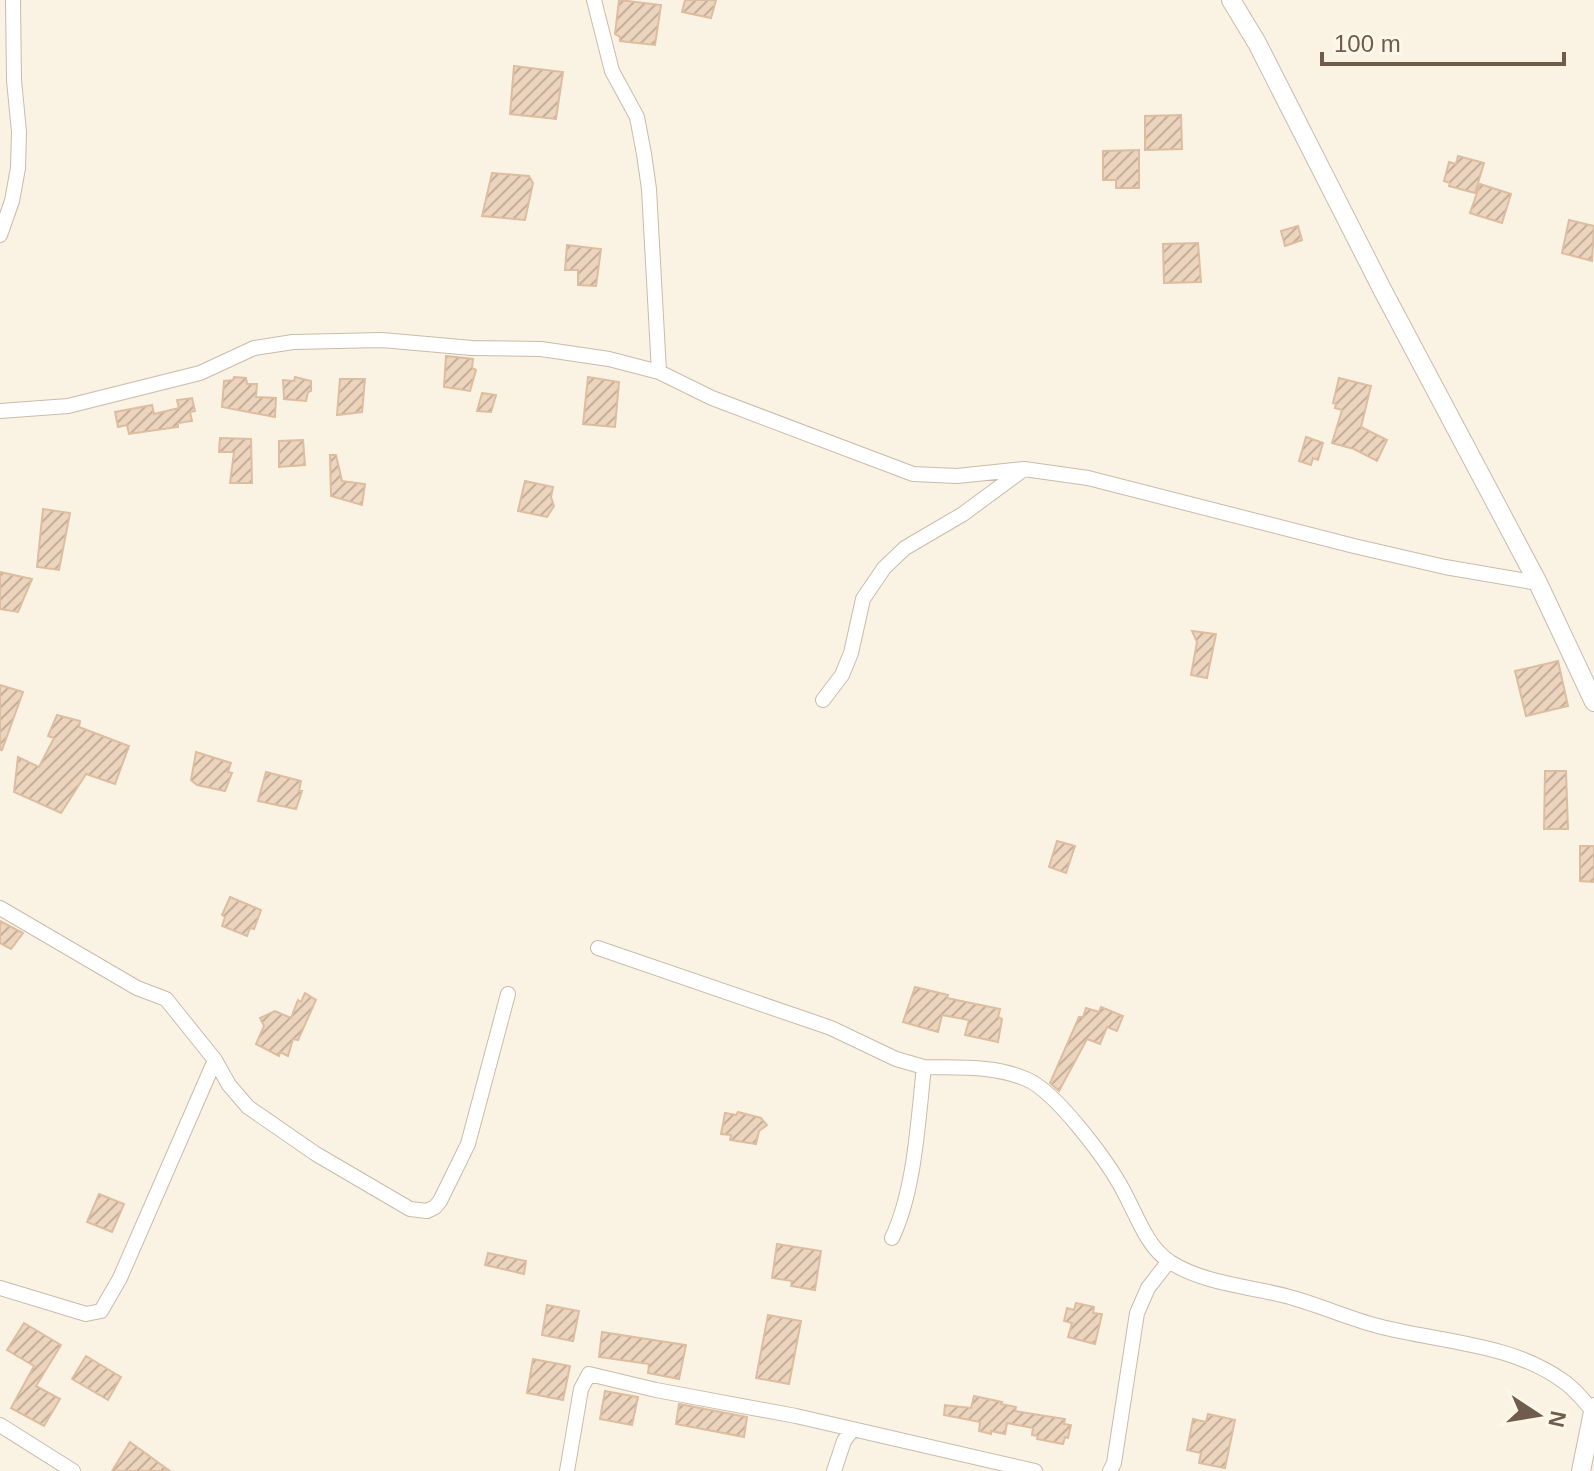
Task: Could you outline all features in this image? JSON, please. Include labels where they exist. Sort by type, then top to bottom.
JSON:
[{"type":"street","points":[[0,235],[12,201],[18,168],[13,0]]},
{"type":"street","points":[[594,0],[612,71],[637,117],[644,154],[649,189],[659,372]]},
{"type":"street","points":[[1231,0],[1257,43],[1383,291],[1538,583],[1594,702]]},
{"type":"street","points":[[0,411],[68,406],[200,373],[254,348],[293,342],[382,340],[472,348],[541,349],[609,359],[659,372],[712,398],[913,474],[957,476],[1024,469],[1088,478],[1445,567],[1538,583]]},
{"type":"street","points":[[823,700],[842,675],[851,653],[863,599],[884,568],[905,548],[963,514],[1024,469]]},
{"type":"street","points":[[0,908],[125,981],[166,999],[248,1107],[365,1185],[410,1209],[427,1211],[435,1207],[468,1144],[508,994]]},
{"type":"street","points":[[598,948],[661,972],[805,1018],[896,1059],[924,1067],[979,1067],[1028,1079],[1064,1109],[1112,1167],[1151,1244],[1169,1261],[1197,1275],[1285,1296],[1379,1326],[1506,1355],[1536,1366],[1564,1381],[1594,1409],[1581,1471]]},
{"type":"street","points":[[0,1288],[86,1314],[101,1311],[120,1278],[215,1060]]},
{"type":"street","points":[[892,1238],[903,1215],[909,1188],[924,1067]]},
{"type":"street","points":[[1110,1471],[1114,1463],[1137,1313],[1148,1288],[1169,1261]]},
{"type":"street","points":[[567,1471],[581,1389],[589,1374],[796,1416],[1035,1471]]},
{"type":"street","points":[[0,1425],[73,1471]]},
{"type":"street","points":[[834,1471],[844,1441],[852,1430]]},
{"type":"building","points":[[619,0],[661,5],[655,45],[620,41],[615,34]]},
{"type":"building","points":[[685,0],[716,0],[711,18],[682,12]]},
{"type":"building","points":[[514,66],[563,72],[556,119],[510,114]]},
{"type":"building","points":[[1181,115],[1182,149],[1145,150],[1145,116]]},
{"type":"building","points":[[1139,150],[1139,188],[1116,188],[1116,180],[1103,180],[1103,151]]},
{"type":"building","points":[[1458,156],[1484,163],[1475,193],[1449,186],[1450,183],[1444,181],[1449,162],[1456,164]]},
{"type":"building","points":[[492,173],[529,176],[533,183],[525,220],[482,216]]},
{"type":"building","points":[[1480,184],[1511,194],[1502,223],[1470,213]]},
{"type":"building","points":[[1569,220],[1594,226],[1592,261],[1562,253]]},
{"type":"building","points":[[1298,226],[1302,240],[1285,246],[1281,231]]},
{"type":"building","points":[[1198,243],[1201,282],[1164,283],[1163,244]]},
{"type":"building","points":[[567,245],[601,249],[596,286],[578,285],[578,270],[565,270]]},
{"type":"building","points":[[446,356],[473,359],[472,368],[476,370],[470,391],[444,387]]},
{"type":"building","points":[[234,377],[246,378],[247,384],[257,384],[256,397],[276,398],[275,417],[222,407],[224,381],[233,380]]},
{"type":"building","points":[[295,377],[311,381],[311,391],[306,401],[284,399],[283,380],[294,381]]},
{"type":"building","points":[[588,377],[619,382],[615,427],[583,424]]},
{"type":"building","points":[[1339,378],[1371,386],[1361,427],[1387,440],[1377,461],[1354,449],[1332,443],[1342,410],[1335,408],[1336,404],[1333,403]]},
{"type":"building","points":[[340,379],[365,379],[362,412],[337,415]]},
{"type":"building","points":[[482,393],[496,395],[491,412],[477,411]]},
{"type":"building","points":[[192,398],[195,411],[190,412],[192,421],[178,423],[178,427],[129,434],[127,425],[118,427],[115,412],[152,405],[154,414],[179,408],[177,400]]},
{"type":"building","points":[[1306,437],[1323,443],[1318,460],[1313,458],[1311,465],[1299,461]]},
{"type":"building","points":[[220,438],[251,439],[252,483],[230,483],[234,452],[219,452]]},
{"type":"building","points":[[303,440],[305,465],[279,467],[279,441]]},
{"type":"building","points":[[330,455],[336,455],[342,481],[365,484],[362,505],[331,496]]},
{"type":"building","points":[[525,481],[553,487],[551,497],[554,506],[547,517],[518,511]]},
{"type":"building","points":[[43,509],[70,513],[59,570],[37,567]]},
{"type":"building","points":[[0,572],[32,579],[18,612],[0,609]]},
{"type":"building","points":[[1192,631],[1216,634],[1207,678],[1191,675],[1197,642]]},
{"type":"building","points":[[1558,661],[1568,706],[1526,716],[1515,671]]},
{"type":"building","points":[[0,685],[23,692],[2,750],[0,750]]},
{"type":"building","points":[[57,715],[80,721],[79,727],[129,746],[115,784],[86,774],[61,813],[14,792],[18,757],[39,767],[54,738],[48,736]]},
{"type":"building","points":[[196,752],[231,763],[228,772],[232,773],[225,791],[197,785],[191,780]]},
{"type":"building","points":[[1545,771],[1566,771],[1568,829],[1544,829]]},
{"type":"building","points":[[266,772],[301,781],[299,791],[302,791],[296,809],[258,801]]},
{"type":"building","points":[[1057,841],[1075,846],[1066,873],[1049,867]]},
{"type":"building","points":[[1580,846],[1594,846],[1594,882],[1580,881]]},
{"type":"building","points":[[230,897],[261,910],[254,929],[250,928],[247,936],[222,926],[225,917],[222,915]]},
{"type":"building","points":[[0,921],[23,933],[11,949],[0,943]]},
{"type":"building","points":[[915,987],[948,995],[947,998],[1000,1009],[998,1017],[1002,1019],[998,1042],[965,1035],[969,1020],[942,1015],[938,1032],[903,1022]]},
{"type":"building","points":[[305,993],[316,1000],[298,1040],[293,1039],[288,1056],[280,1052],[279,1056],[256,1044],[264,1026],[260,1018],[275,1011],[291,1018],[298,1000],[301,1002]]},
{"type":"building","points":[[1101,1007],[1123,1016],[1117,1031],[1107,1027],[1100,1044],[1087,1039],[1059,1091],[1050,1083],[1079,1017],[1083,1017],[1086,1008],[1099,1012]]},
{"type":"building","points":[[738,1112],[761,1118],[767,1125],[759,1131],[756,1144],[730,1140],[731,1135],[721,1134],[725,1113],[736,1115]]},
{"type":"building","points":[[99,1194],[124,1204],[112,1232],[87,1222]]},
{"type":"building","points":[[777,1244],[821,1251],[815,1290],[791,1286],[792,1281],[772,1278]]},
{"type":"building","points":[[488,1253],[526,1261],[524,1274],[485,1265]]},
{"type":"building","points":[[1076,1303],[1094,1307],[1093,1313],[1102,1314],[1095,1344],[1068,1337],[1072,1323],[1064,1321],[1067,1308],[1074,1310]]},
{"type":"building","points":[[547,1305],[579,1311],[573,1341],[542,1335]]},
{"type":"building","points":[[768,1315],[801,1321],[789,1384],[756,1378]]},
{"type":"building","points":[[24,1323],[61,1345],[36,1386],[60,1399],[44,1426],[11,1408],[34,1366],[7,1350]]},
{"type":"building","points":[[602,1332],[686,1345],[679,1379],[648,1373],[649,1364],[599,1357]]},
{"type":"building","points":[[86,1356],[121,1377],[108,1400],[72,1379]]},
{"type":"building","points":[[533,1359],[570,1366],[563,1400],[527,1393]]},
{"type":"building","points":[[605,1391],[638,1397],[632,1425],[600,1419]]},
{"type":"building","points":[[974,1396],[1016,1407],[1015,1411],[1065,1419],[1064,1424],[1071,1425],[1068,1438],[1065,1437],[1063,1444],[1037,1439],[1038,1436],[1032,1435],[1033,1428],[1007,1423],[1005,1434],[991,1431],[991,1434],[979,1431],[980,1422],[944,1415],[945,1405],[971,1408]]},
{"type":"building","points":[[679,1404],[747,1417],[744,1437],[676,1424]]},
{"type":"building","points":[[1208,1414],[1235,1420],[1225,1468],[1199,1463],[1201,1453],[1187,1450],[1193,1419],[1206,1422]]},
{"type":"building","points":[[130,1442],[170,1471],[112,1471]]}]
